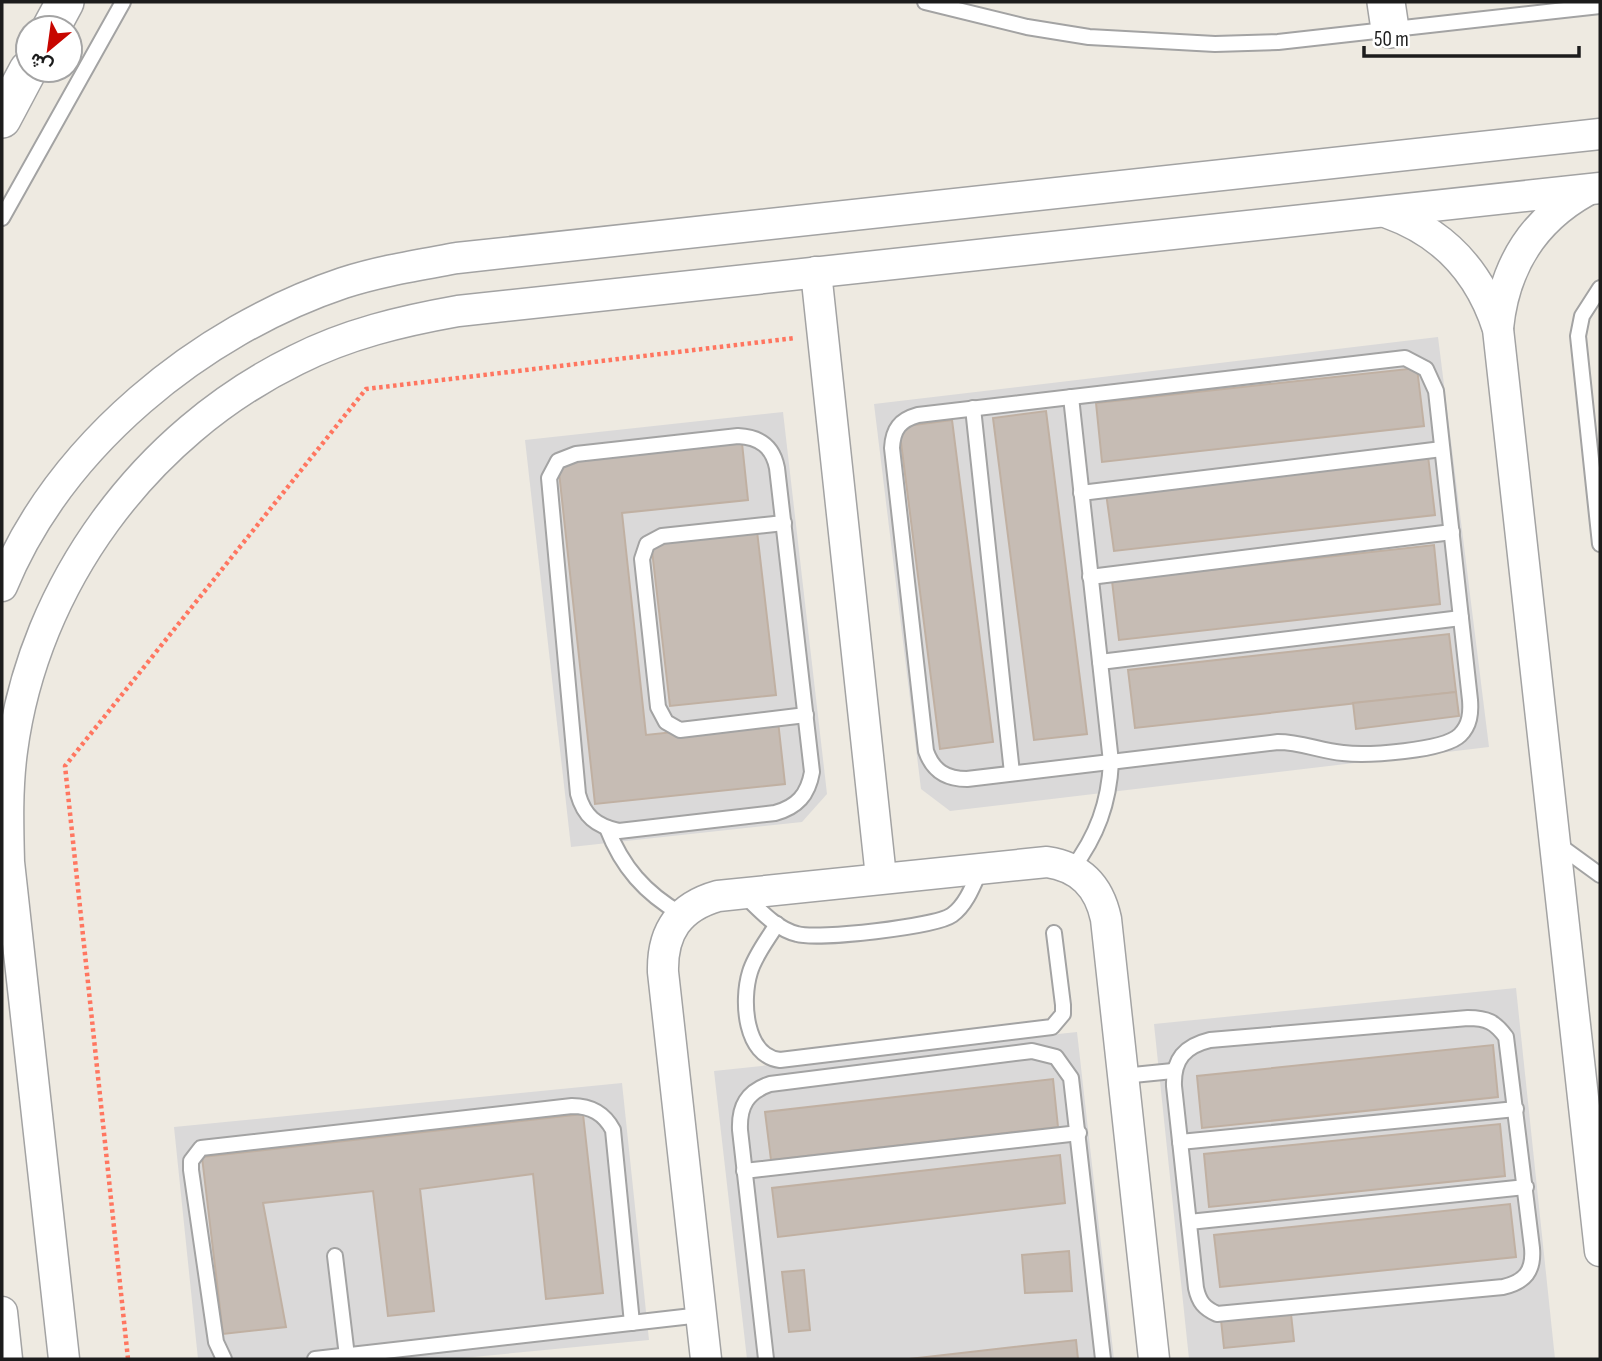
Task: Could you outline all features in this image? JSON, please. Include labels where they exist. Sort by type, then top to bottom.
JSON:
[{"type":"street","points":[[2,119],[21,84]]},
{"type":"street","points":[[2,586],[32,529],[65,482],[102,437],[144,397],[189,361],[238,330],[290,304],[344,283],[400,268],[457,258],[1600,134]]},
{"type":"street","points":[[64,1359],[10,876],[8,806],[12,750],[23,696],[40,642],[62,591],[90,542],[130,489],[160,456],[202,419],[260,379],[297,359],[349,337],[402,321],[458,311],[1595,189]]},
{"type":"street","points":[[1498,329],[1507,279],[1531,236],[1548,217],[1595,189]]},
{"type":"street","points":[[1384,211],[1429,231],[1448,246],[1480,284],[1498,329],[1600,1251]]},
{"type":"street","points":[[816,272],[881,877]]},
{"type":"street","points":[[706,1359],[663,972],[662,951],[668,931],[681,914],[698,902],[741,893],[1047,862],[1072,869],[1085,877],[1103,903],[1154,1359]]},
{"type":"street","points":[[2,1312],[7,1359]]},
{"type":"lane","points":[[2,218],[123,2]]},
{"type":"lane","points":[[925,2],[1027,27],[1152,42],[1278,42],[1388,16],[1600,6]]},
{"type":"lane","points":[[1600,288],[1582,316],[1578,336],[1600,544]]},
{"type":"lane","points":[[1405,358],[1417,362],[1433,379],[1471,713],[1467,726],[1448,744],[1354,754],[1299,743],[1278,742],[956,779],[936,770],[930,761],[892,448],[893,436],[898,425],[907,418],[1071,397],[1405,358]]},
{"type":"lane","points":[[1071,397],[1111,762],[1101,818],[1094,836],[1072,869]]},
{"type":"lane","points":[[973,408],[1012,773]]},
{"type":"lane","points":[[750,437],[769,448],[775,457],[806,715],[812,772],[810,784],[797,804],[787,810],[619,831],[607,828],[587,815],[578,794],[548,488],[552,469],[558,461],[576,453],[750,437]]},
{"type":"lane","points":[[1081,493],[1442,449]]},
{"type":"lane","points":[[784,523],[662,536],[647,544],[642,559],[658,707],[666,722],[680,730],[806,715]]},
{"type":"lane","points":[[1090,577],[1452,532]]},
{"type":"lane","points":[[1100,662],[1461,618]]},
{"type":"lane","points":[[607,828],[625,867],[639,883],[681,914]]},
{"type":"lane","points":[[1555,842],[1600,875]]},
{"type":"lane","points":[[741,893],[777,924],[796,934],[817,936],[940,922],[960,908],[981,868]]},
{"type":"lane","points":[[777,924],[750,971],[747,997],[755,1047],[761,1055],[780,1060],[1052,1027],[1063,1014],[1054,933]]},
{"type":"lane","points":[[1483,1018],[1497,1025],[1506,1037],[1516,1109],[1534,1262],[1528,1275],[1517,1284],[1217,1314],[1206,1309],[1199,1300],[1173,1071],[1180,1055],[1194,1044],[1483,1018]]},
{"type":"lane","points":[[766,1359],[739,1118],[748,1096],[758,1088],[1032,1051],[1056,1057],[1066,1066],[1074,1091],[1103,1359]]},
{"type":"lane","points":[[1123,1076],[1173,1071]]},
{"type":"lane","points":[[224,1359],[216,1342],[191,1170],[195,1154],[201,1148],[572,1106],[582,1106],[601,1113],[613,1130],[632,1323]]},
{"type":"lane","points":[[1180,1142],[1516,1109]]},
{"type":"lane","points":[[744,1171],[1079,1133]]},
{"type":"lane","points":[[1189,1222],[1526,1187]]},
{"type":"lane","points":[[335,1255],[347,1356]]},
{"type":"lane","points":[[315,1359],[701,1315]]},
{"type":"path","points":[[128,1359],[65,765],[366,389],[821,334]]},
{"type":"shaded area","points":[[1438,337],[1489,747],[950,811],[921,789],[874,404]]},
{"type":"shaded area","points":[[783,412],[827,794],[802,822],[571,847],[525,440]]},
{"type":"shaded area","points":[[1516,988],[1555,1359],[1189,1359],[1154,1024]]},
{"type":"shaded area","points":[[1077,1032],[1114,1359],[747,1359],[714,1071]]},
{"type":"shaded area","points":[[622,1083],[649,1340],[452,1359],[198,1359],[174,1127]]},
{"type":"building","points":[[1417,368],[1424,426],[1102,462],[1096,403]]},
{"type":"building","points":[[1046,411],[1087,734],[1034,740],[993,418]]},
{"type":"building","points":[[952,420],[993,742],[940,749],[899,427]]},
{"type":"building","points":[[742,443],[748,500],[622,513],[646,735],[778,721],[785,784],[595,804],[558,463]]},
{"type":"building","points":[[1428,456],[1435,515],[1114,551],[1106,493]]},
{"type":"building","points":[[757,531],[776,695],[670,706],[651,542]]},
{"type":"building","points":[[1434,545],[1440,604],[1119,640],[1112,581]]},
{"type":"building","points":[[1449,634],[1456,692],[1135,728],[1128,670]]},
{"type":"building","points":[[1456,692],[1459,716],[1356,729],[1353,703]]},
{"type":"building","points":[[1493,1045],[1498,1097],[1202,1128],[1197,1076]]},
{"type":"building","points":[[1053,1079],[1058,1127],[771,1160],[765,1112]]},
{"type":"building","points":[[583,1114],[603,1293],[546,1299],[533,1174],[420,1189],[434,1311],[388,1316],[373,1191],[263,1203],[286,1327],[223,1334],[202,1157]]},
{"type":"building","points":[[1500,1124],[1505,1176],[1209,1207],[1204,1154]]},
{"type":"building","points":[[1060,1155],[1065,1203],[778,1237],[772,1188]]},
{"type":"building","points":[[1510,1204],[1516,1257],[1220,1287],[1214,1235]]},
{"type":"building","points":[[1069,1251],[1072,1291],[1025,1293],[1022,1255]]},
{"type":"building","points":[[804,1270],[810,1330],[789,1332],[782,1272]]},
{"type":"building","points":[[1291,1314],[1294,1341],[1224,1348],[1221,1320]]},
{"type":"building","points":[[1076,1340],[1078,1359],[909,1359]]}]
